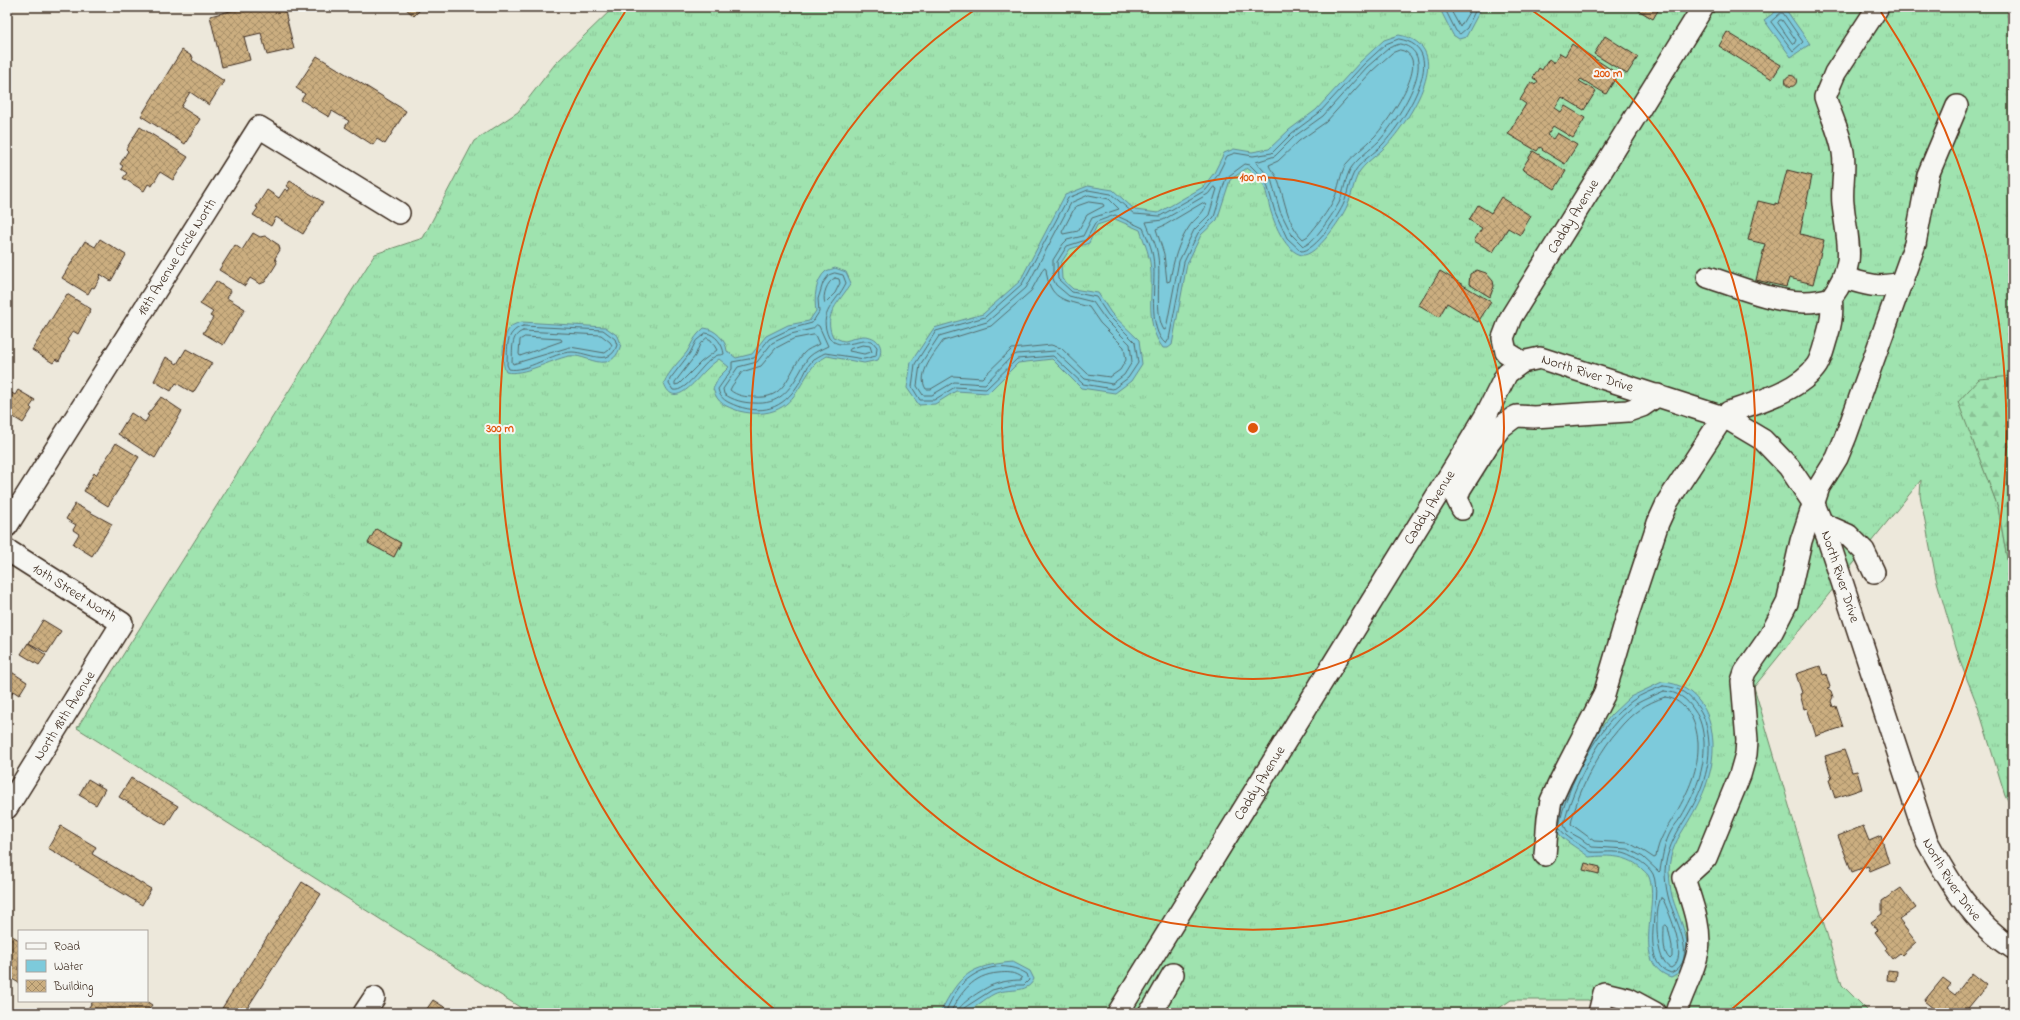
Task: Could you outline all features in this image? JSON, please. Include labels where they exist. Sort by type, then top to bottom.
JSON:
[{"type":"street","name":"Caddy Avenue","points":[[1118,1013],[1465,450],[1486,415],[1507,374],[1522,362],[1506,352],[1503,338],[1511,317],[1703,7]]},
{"type":"street","points":[[1708,276],[1771,297],[1791,301],[1817,301],[1831,298],[1844,278],[1850,247],[1843,203],[1843,153],[1838,132],[1825,97],[1835,73],[1878,7]]},
{"type":"street","points":[[1676,1013],[1692,973],[1698,952],[1696,918],[1684,878],[1706,858],[1740,775],[1746,754],[1747,740],[1742,681],[1745,672],[1770,636],[1786,603],[1798,554],[1819,488],[1837,458],[1846,436],[1903,282],[1915,244],[1928,175],[1957,106]]},
{"type":"street","name":"18th Avenue Circle North","points":[[7,526],[259,127],[399,213]]},
{"type":"street","points":[[1844,278],[1877,287],[1889,287],[1903,282]]},
{"type":"street","points":[[1545,855],[1551,802],[1561,779],[1604,695],[1627,617],[1658,523],[1668,502],[1723,417],[1729,412],[1789,388],[1807,377],[1816,366],[1822,354],[1828,332],[1833,306],[1831,298]]},
{"type":"street","name":"North River Drive","points":[[1522,362],[1540,358],[1723,417],[1763,440],[1789,467],[1814,504],[1927,841],[1948,879],[1975,915],[2013,948]]},
{"type":"street","points":[[1462,509],[1457,499],[1460,489],[1489,443],[1501,427],[1512,418],[1517,416],[1534,417],[1628,411],[1642,406],[1658,395]]},
{"type":"street","points":[[1821,523],[1848,535],[1864,551],[1874,572]]},
{"type":"street","name":"10th Street North","points":[[7,550],[122,623]]},
{"type":"street","name":"North 18th Avenue","points":[[7,808],[122,623]]},
{"type":"street","points":[[1149,1013],[1153,1009],[1173,974]]},
{"type":"street","points":[[1598,1013],[1604,993],[1629,999],[1655,1013]]},
{"type":"green space","points":[[614,7],[2013,7],[2013,401],[1970,432],[1998,507],[2013,593],[2013,810],[2005,795],[1978,707],[1961,664],[1936,578],[1920,495],[1921,480],[1754,687],[1842,985],[1870,1013],[1621,1013],[1588,1000],[1511,1000],[1492,1013],[529,1013],[77,728],[375,254],[423,238],[474,141],[518,112],[555,64]]},
{"type":"green space","points":[[2013,376],[2013,593],[1998,507],[1958,402],[1979,379]]},
{"type":"water","points":[[1439,7],[1482,7],[1466,37],[1459,39],[1453,35]]},
{"type":"water","points":[[1784,7],[1810,44],[1791,57],[1764,20]]},
{"type":"water","points":[[1399,35],[1417,42],[1426,53],[1428,68],[1424,85],[1407,119],[1396,134],[1358,174],[1349,202],[1344,212],[1328,236],[1314,250],[1308,254],[1302,255],[1296,253],[1286,244],[1278,231],[1264,185],[1259,178],[1247,168],[1230,180],[1217,220],[1201,235],[1187,264],[1172,345],[1168,348],[1163,348],[1153,327],[1151,316],[1151,269],[1140,230],[1115,219],[1097,225],[1089,243],[1070,249],[1061,263],[1062,279],[1073,289],[1098,293],[1111,313],[1139,340],[1142,364],[1131,381],[1115,393],[1081,388],[1052,359],[1018,363],[988,393],[956,391],[935,404],[919,405],[907,388],[911,362],[934,328],[983,314],[1020,281],[1065,195],[1088,186],[1113,190],[1135,210],[1158,213],[1203,187],[1214,173],[1224,153],[1234,149],[1252,152],[1269,149],[1289,130],[1316,110],[1361,61],[1384,40]]},
{"type":"water","points":[[835,268],[846,272],[851,283],[831,315],[830,329],[833,337],[842,341],[861,336],[873,338],[879,343],[881,351],[878,360],[864,363],[827,356],[814,365],[789,402],[774,411],[764,413],[739,411],[726,406],[717,398],[713,389],[719,377],[729,367],[719,359],[686,390],[679,394],[674,394],[668,391],[664,383],[666,379],[687,352],[692,342],[704,328],[712,330],[716,333],[725,343],[727,351],[736,358],[752,354],[766,336],[788,325],[809,321],[816,311],[815,295],[817,284],[826,271]]},
{"type":"water","points":[[522,322],[605,327],[618,336],[621,344],[616,355],[606,362],[597,362],[578,356],[569,356],[529,370],[513,373],[506,372],[503,362],[504,342],[508,331],[512,326]]},
{"type":"water","points":[[1662,682],[1680,686],[1690,692],[1698,700],[1709,719],[1713,743],[1712,764],[1703,794],[1672,852],[1669,865],[1671,893],[1683,929],[1688,951],[1686,961],[1681,970],[1671,977],[1659,970],[1652,960],[1649,947],[1651,889],[1648,875],[1637,865],[1625,859],[1611,856],[1589,857],[1562,837],[1555,828],[1564,792],[1591,741],[1611,715],[1630,697]]},
{"type":"water","points":[[1013,962],[1030,971],[1034,979],[1027,987],[994,994],[973,1008],[962,1013],[940,1013],[954,989],[968,974],[986,966]]},
{"type":"building","points":[[247,7],[284,7],[294,49],[267,55],[261,33],[244,37],[250,60],[222,67],[210,16]]},
{"type":"building","points":[[404,7],[423,7],[414,16]]},
{"type":"building","points":[[1633,7],[1660,7],[1653,19]]},
{"type":"building","points":[[1727,32],[1781,65],[1772,79],[1719,46]]},
{"type":"building","points":[[1605,36],[1638,57],[1627,74],[1594,54]]},
{"type":"building","points":[[1572,44],[1618,74],[1606,94],[1581,79],[1579,81],[1596,91],[1584,110],[1562,97],[1555,108],[1561,112],[1565,106],[1585,118],[1573,138],[1553,126],[1547,135],[1553,139],[1557,133],[1577,145],[1565,164],[1542,150],[1543,149],[1540,147],[1537,151],[1508,134],[1526,104],[1520,100],[1531,82],[1535,85],[1538,81],[1533,78],[1539,68],[1542,70],[1549,59],[1554,63],[1560,53],[1565,56]]},
{"type":"building","points":[[182,50],[193,57],[192,60],[224,81],[209,105],[190,92],[181,107],[200,119],[185,144],[141,116]]},
{"type":"building","points":[[317,56],[406,111],[385,144],[377,139],[373,145],[345,127],[349,121],[332,111],[329,117],[301,100],[305,94],[296,88]]},
{"type":"building","points":[[1791,75],[1795,77],[1797,81],[1795,85],[1791,87],[1787,85],[1785,81],[1787,77]]},
{"type":"building","points":[[140,127],[188,157],[173,180],[160,172],[152,186],[148,184],[144,191],[123,178],[127,173],[121,169],[123,166],[120,164],[128,151],[126,149]]},
{"type":"building","points":[[1533,151],[1566,171],[1555,189],[1522,169]]},
{"type":"building","points":[[1787,170],[1812,176],[1800,234],[1824,240],[1813,284],[1789,278],[1786,287],[1756,280],[1765,244],[1748,240],[1758,201],[1775,205],[1775,203],[1778,204]]},
{"type":"building","points":[[290,181],[323,202],[303,234],[276,217],[271,226],[253,215],[258,208],[256,207],[267,190],[279,198],[285,189],[288,191],[290,188],[286,186]]},
{"type":"building","points":[[1501,197],[1531,216],[1520,235],[1508,228],[1493,252],[1474,241],[1482,228],[1469,220],[1478,205],[1491,213]]},
{"type":"building","points":[[253,233],[260,237],[265,236],[279,245],[280,250],[275,258],[277,263],[265,282],[260,284],[250,278],[245,286],[219,270],[235,245],[242,250]]},
{"type":"building","points":[[100,239],[126,255],[111,281],[100,274],[100,278],[94,288],[92,287],[88,294],[62,278],[85,241],[95,247]]},
{"type":"building","points":[[1477,270],[1486,273],[1493,281],[1494,286],[1490,297],[1469,284],[1470,274]]},
{"type":"building","points":[[1440,271],[1491,302],[1478,322],[1447,303],[1439,317],[1419,305]]},
{"type":"building","points":[[216,281],[231,291],[227,298],[245,309],[223,345],[203,333],[213,318],[210,316],[213,312],[200,304]]},
{"type":"building","points":[[67,294],[91,309],[78,334],[73,331],[67,340],[69,342],[59,361],[56,359],[53,363],[32,350]]},
{"type":"building","points":[[186,349],[212,363],[193,393],[176,383],[171,391],[154,381],[166,357],[177,364]]},
{"type":"building","points":[[7,390],[15,395],[18,390],[35,400],[30,407],[32,409],[23,423],[10,415],[7,418]]},
{"type":"building","points":[[161,397],[182,411],[155,458],[118,434],[131,413],[145,422],[149,416],[147,415]]},
{"type":"building","points":[[116,443],[139,457],[108,506],[84,491],[94,473],[96,475]]},
{"type":"building","points":[[75,504],[112,524],[92,556],[73,544],[79,534],[73,530],[76,525],[66,519]]},
{"type":"building","points":[[376,529],[401,543],[394,557],[368,543]]},
{"type":"building","points":[[43,620],[61,631],[47,653],[29,643]]},
{"type":"building","points":[[28,643],[46,655],[39,665],[21,654]]},
{"type":"building","points":[[7,652],[12,656],[7,664]]},
{"type":"building","points":[[1820,666],[1823,675],[1826,674],[1830,687],[1827,688],[1831,691],[1833,697],[1831,701],[1833,707],[1836,706],[1843,727],[1816,736],[1807,708],[1804,709],[1800,694],[1802,693],[1796,674]]},
{"type":"building","points":[[7,669],[27,682],[19,695],[13,691],[9,699],[7,698]]},
{"type":"building","points":[[1844,750],[1852,772],[1857,771],[1862,789],[1835,798],[1829,780],[1832,779],[1825,756]]},
{"type":"building","points":[[131,778],[178,806],[166,825],[119,797]]},
{"type":"building","points":[[88,779],[105,789],[96,805],[79,795]]},
{"type":"building","points":[[61,826],[96,847],[92,854],[151,889],[142,905],[48,848]]},
{"type":"building","points":[[1863,826],[1869,841],[1881,836],[1889,863],[1870,871],[1868,866],[1852,872],[1838,836]]},
{"type":"building","points":[[1585,863],[1600,867],[1599,874],[1583,870]]},
{"type":"building","points":[[302,882],[321,894],[244,1013],[219,1013]]},
{"type":"building","points":[[1901,888],[1916,908],[1899,920],[1916,942],[1902,955],[1900,953],[1892,959],[1885,950],[1887,948],[1875,932],[1877,930],[1871,922],[1882,914],[1882,901]]},
{"type":"building","points":[[7,933],[18,939],[18,982],[7,976]]},
{"type":"building","points":[[1888,970],[1897,971],[1896,981],[1887,980]]},
{"type":"building","points":[[1972,973],[1987,985],[1964,1013],[1939,1013],[1924,1001],[1943,978],[1951,984],[1947,989],[1955,995]]},
{"type":"building","points":[[433,1000],[454,1013],[424,1013]]},
{"type":"building","points":[[92,1002],[148,1002],[152,1005],[146,1013],[85,1013]]}]
